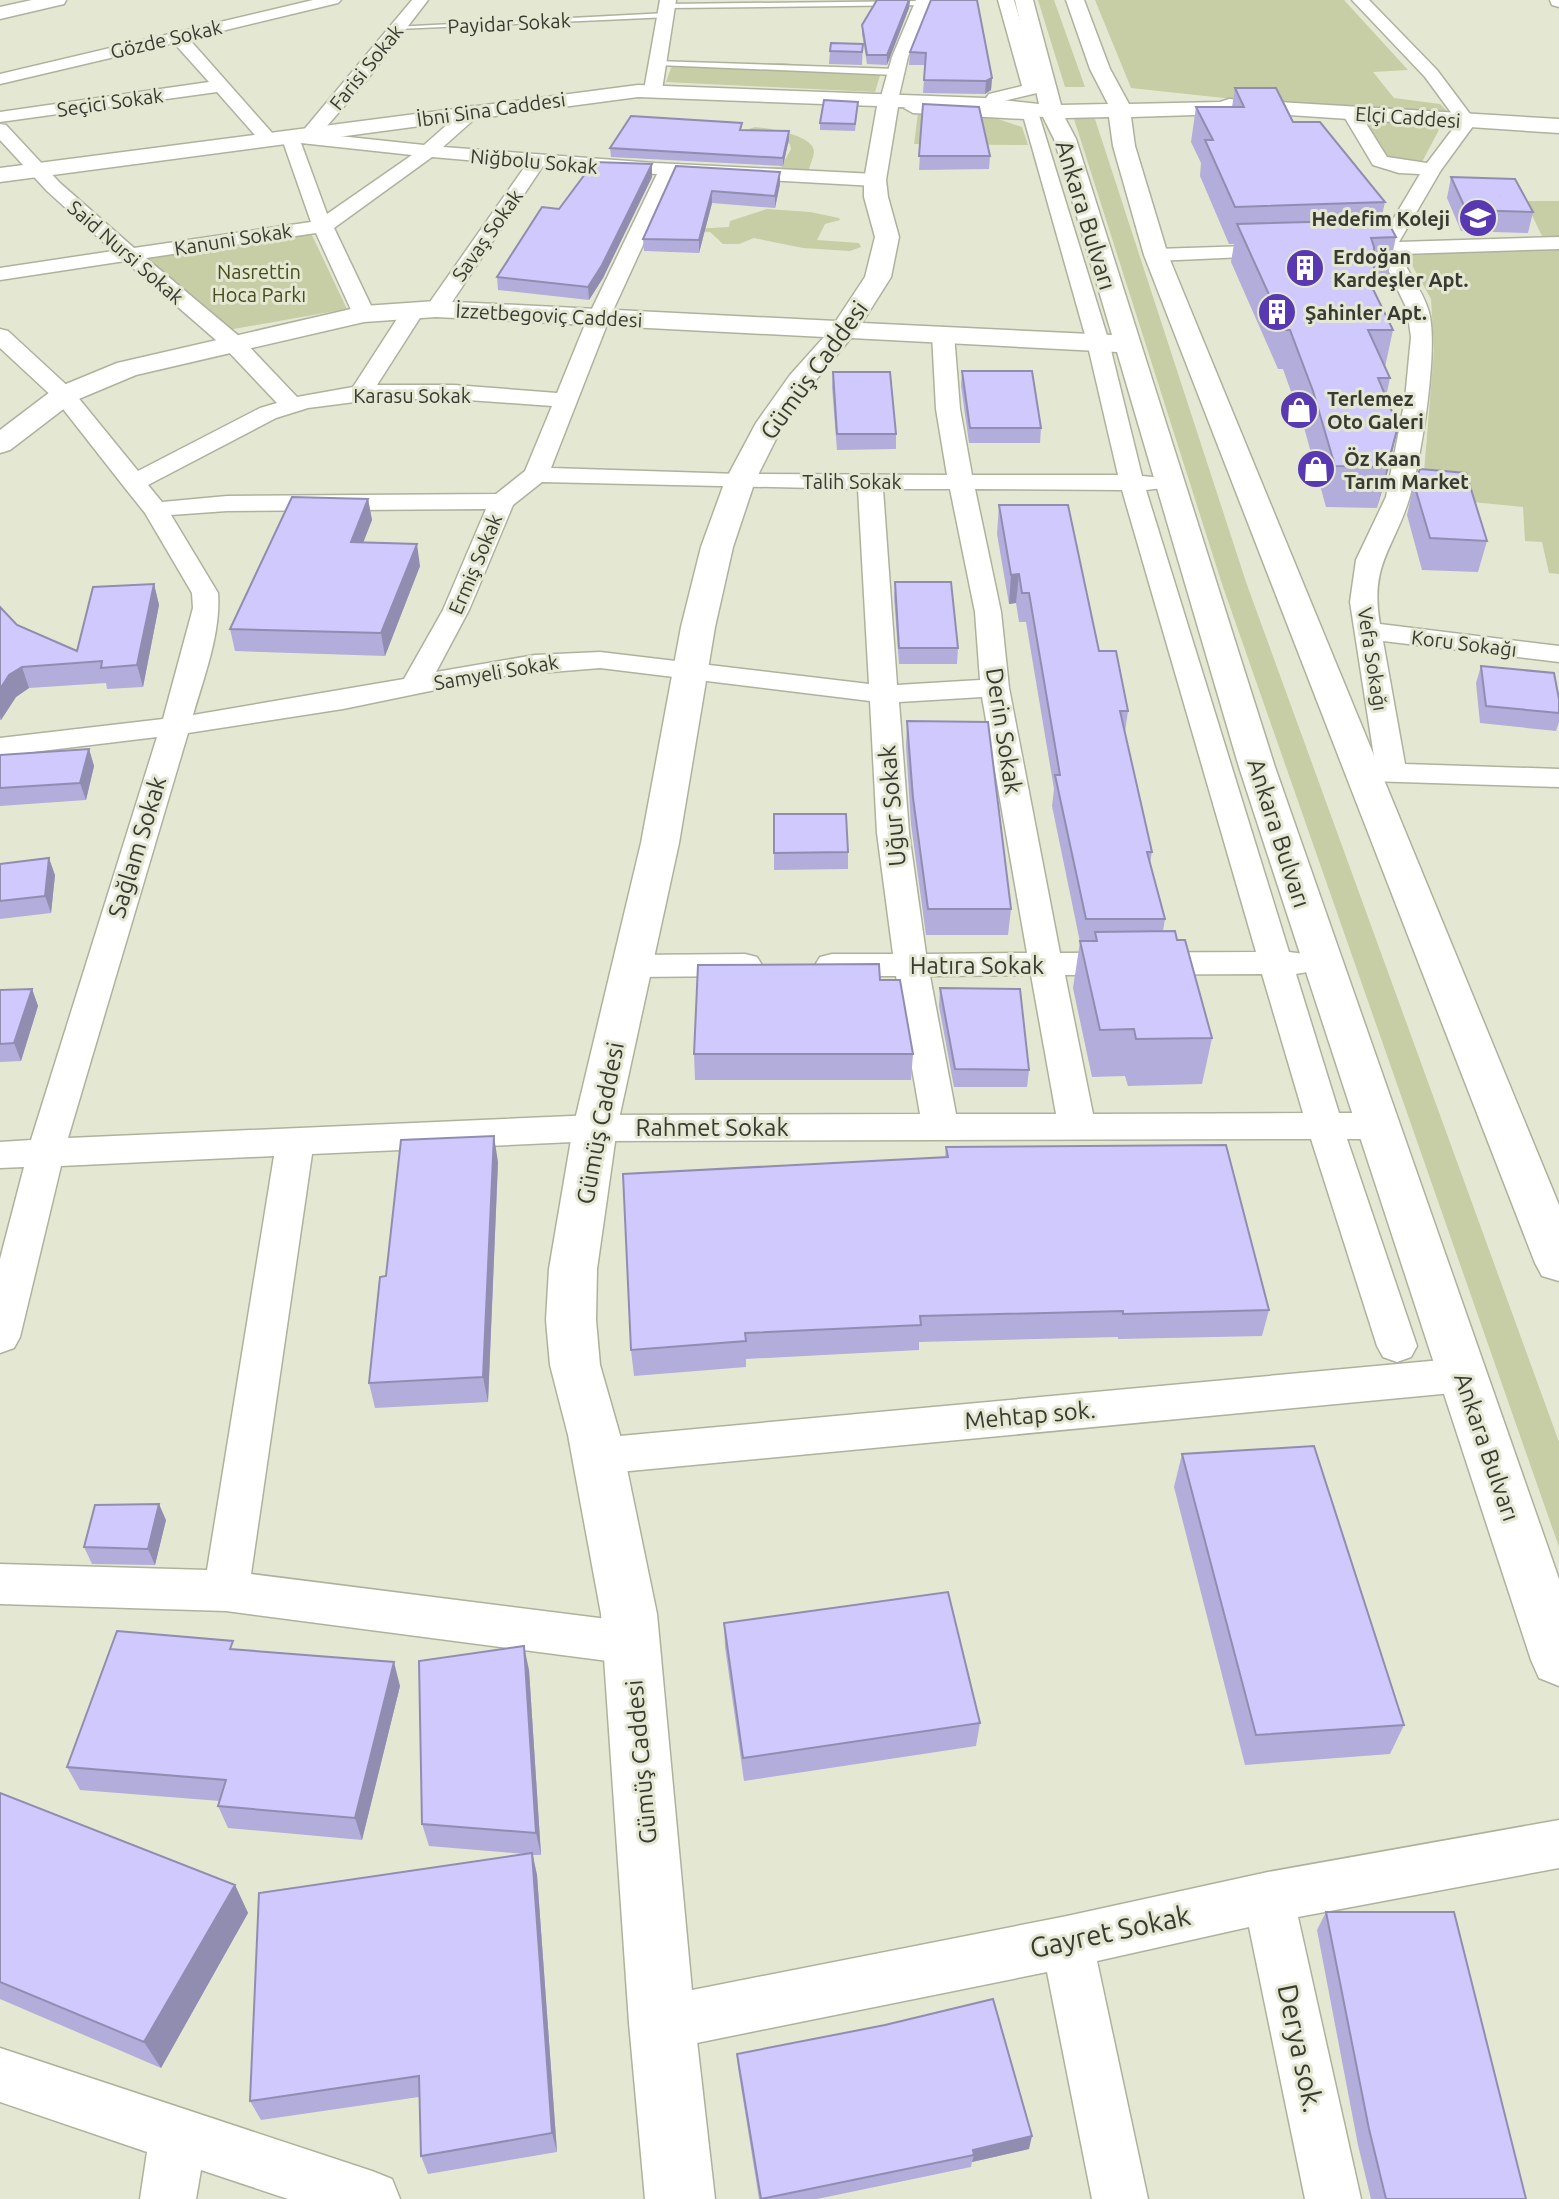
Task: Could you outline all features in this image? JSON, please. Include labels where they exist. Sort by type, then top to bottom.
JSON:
[{"type":"street","points":[[0,13],[57,0]]},
{"type":"street","name":"Gözde Sokak","points":[[0,79],[333,0]]},
{"type":"street","name":"Farisi Sokak","points":[[289,136],[398,27],[420,0]]},
{"type":"street","points":[[989,101],[1031,89],[1006,0]]},
{"type":"street","name":"Ankara Bulvarı","points":[[1024,0],[1049,103],[1065,139],[1111,343],[1150,483],[1322,963],[1559,1660]]},
{"type":"street","points":[[1075,0],[1100,69],[1117,104],[1124,146],[1156,255],[1376,772],[1559,1263]]},
{"type":"street","points":[[1360,0],[1411,53],[1467,122],[1432,169],[1392,233],[1389,248]]},
{"type":"street","points":[[889,100],[896,72],[923,2]]},
{"type":"street","points":[[653,90],[668,7]]},
{"type":"street","points":[[178,37],[220,86],[289,136],[306,187],[364,314]]},
{"type":"street","name":"Seçici Sokak","points":[[0,117],[220,86]]},
{"type":"street","name":"İbni Sina Caddesi","points":[[0,175],[609,93],[653,90],[889,100],[1117,104]]},
{"type":"street","name":"Gümüş Caddesi","points":[[680,2199],[662,2023],[629,1614],[598,1456],[575,1365],[571,1320],[573,1269],[595,1128],[660,843],[690,673],[717,547],[740,481],[778,412],[869,296],[886,251],[887,237],[876,197],[875,180],[889,100]]},
{"type":"street","name":"Elçi Caddesi","points":[[1117,104],[1256,108],[1559,126]]},
{"type":"street","points":[[913,108],[1016,112],[1032,116],[1111,343]]},
{"type":"street","points":[[323,226],[427,152],[473,111]]},
{"type":"street","points":[[1351,113],[1380,161],[1399,167],[1432,169]]},
{"type":"street","name":"Said Nursi Sokak","points":[[0,129],[33,170],[127,255],[232,343],[291,404]]},
{"type":"street","name":"Niğbolu Sokak","points":[[289,136],[427,152],[667,172],[875,180]]},
{"type":"street","name":"Savaş Sokak","points":[[361,392],[537,162]]},
{"type":"street","points":[[536,475],[599,317],[667,172]]},
{"type":"street","name":"Kanuni Sokak","points":[[0,274],[323,226]]},
{"type":"street","points":[[1342,249],[1559,243]]},
{"type":"street","name":"Vefa Sokağı","points":[[1376,772],[1368,631],[1363,602],[1365,577],[1369,560],[1398,497],[1416,399],[1422,337],[1414,298],[1389,248]]},
{"type":"street","points":[[1156,255],[1296,251]]},
{"type":"street","name":"İzzetbegoviç Caddesi","points":[[0,444],[64,395],[127,369],[364,314],[425,309],[1111,343]]},
{"type":"street","name":"Derin Sokak","points":[[943,334],[948,409],[988,612],[995,688],[1077,1127]]},
{"type":"street","name":"Sağlam Sokak","points":[[0,336],[64,395],[156,511],[205,593],[206,608],[194,664],[46,1152],[0,1337]]},
{"type":"street","name":"Karasu Sokak","points":[[134,483],[291,404],[361,392],[427,392],[566,400]]},
{"type":"street","name":"Talih Sokak","points":[[536,475],[740,481],[1150,483]]},
{"type":"street","name":"Ermiş Sokak","points":[[414,687],[456,610],[502,501],[536,475]]},
{"type":"street","name":"Uğur Sokak","points":[[870,481],[893,833],[911,965],[940,1127]]},
{"type":"street","points":[[1150,483],[1277,963],[1325,1127],[1397,1346]]},
{"type":"street","points":[[156,511],[182,505],[217,503],[419,505],[502,501]]},
{"type":"street","name":"Koru Sokağı","points":[[1368,631],[1559,654]]},
{"type":"street","name":"Samyeli Sokak","points":[[0,747],[173,728],[414,687],[498,668],[568,659],[600,660],[883,694],[995,688]]},
{"type":"street","points":[[1376,772],[1559,778]]},
{"type":"street","name":"Hatıra Sokak","points":[[632,966],[1322,963]]},
{"type":"street","name":"Rahmet Sokak","points":[[0,1155],[595,1128],[1378,1126]]},
{"type":"street","points":[[226,1591],[295,1142]]},
{"type":"street","name":"Mehtap sok.","points":[[598,1456],[1463,1375]]},
{"type":"street","points":[[0,1584],[226,1591],[631,1643]]},
{"type":"street","name":"Gayret Sokak","points":[[662,2023],[1067,1942],[1268,1897],[1559,1844]]},
{"type":"street","name":"Derya sok.","points":[[1268,1897],[1333,2199]]},
{"type":"street","points":[[1067,1942],[1120,2199]]},
{"type":"street","points":[[0,2075],[372,2199]]},
{"type":"street","points":[[168,2199],[178,2134]]},
{"type":"lane","name":"Payidar Sokak","points":[[398,27],[668,7],[923,2]]},
{"type":"lane","points":[[658,63],[896,72]]},
{"type":"green space","points":[[1038,0],[1054,0],[1085,87],[1065,87]]},
{"type":"green space","points":[[1095,0],[1344,0],[1408,70],[1373,72],[1394,98],[1440,104],[1450,114],[1297,106],[1131,88]]},
{"type":"green space","points":[[783,63],[881,72],[875,92],[666,82],[672,65]]},
{"type":"green space","points":[[918,113],[995,118],[1022,127],[1028,145],[914,144]]},
{"type":"green space","points":[[1074,119],[1095,119],[1246,582],[1559,1442],[1559,1547],[1222,584]]},
{"type":"green space","points":[[1364,121],[1441,126],[1421,164],[1388,161]]},
{"type":"green space","points":[[755,127],[789,133],[812,145],[814,151],[809,170],[804,173],[745,168],[781,167],[791,149],[790,144],[751,132],[749,129]]},
{"type":"green space","points":[[1525,201],[1559,201],[1559,239],[1544,240]]},
{"type":"green space","points":[[767,209],[839,218],[825,224],[817,240],[859,243],[861,247],[850,251],[803,248],[754,238],[739,244],[723,244],[710,232],[674,230],[729,227],[730,221]]},
{"type":"green space","name":"Nasrettin Hoca Parkı","points":[[310,231],[347,309],[228,330],[148,258]]},
{"type":"green space","points":[[1559,248],[1559,574],[1549,573],[1542,542],[1525,541],[1523,507],[1422,497],[1434,350],[1431,299],[1404,251]]},
{"type":"building","points":[[877,0],[909,0],[887,55],[867,55],[862,25]]},
{"type":"building","points":[[931,0],[977,0],[992,78],[986,81],[924,80],[926,53],[910,52]]},
{"type":"building","points":[[831,43],[863,44],[862,52],[830,51]]},
{"type":"building","points":[[1235,88],[1276,88],[1293,122],[1320,122],[1385,202],[1235,207],[1205,140],[1213,140],[1196,107],[1244,107]]},
{"type":"building","points":[[824,100],[858,102],[855,124],[820,123]]},
{"type":"building","points":[[923,104],[979,107],[990,156],[919,156]]},
{"type":"building","points":[[631,116],[742,123],[740,130],[789,131],[783,158],[610,148]]},
{"type":"building","points":[[594,162],[652,164],[588,287],[497,277],[542,207],[559,209]]},
{"type":"building","points":[[676,166],[780,172],[775,196],[712,191],[699,240],[643,239]]},
{"type":"building","points":[[1451,177],[1515,179],[1533,212],[1466,210]]},
{"type":"building","points":[[1387,220],[1396,237],[1371,238],[1374,283],[1370,283],[1393,330],[1368,330],[1390,378],[1378,378],[1398,426],[1387,467],[1335,466],[1313,391],[1290,330],[1285,330],[1237,224]]},
{"type":"building","points":[[962,371],[1032,371],[1041,428],[970,428]]},
{"type":"building","points":[[833,372],[890,372],[896,434],[837,434]]},
{"type":"building","points":[[1420,469],[1466,473],[1487,541],[1430,538],[1414,484]]},
{"type":"building","points":[[292,497],[368,499],[351,542],[417,544],[381,633],[230,629]]},
{"type":"building","points":[[999,505],[1068,505],[1099,651],[1116,651],[1128,711],[1120,711],[1152,852],[1147,852],[1165,919],[1086,919],[1055,775],[1060,775],[1029,593],[1022,593],[1019,574],[1011,575]]},
{"type":"building","points":[[895,582],[951,582],[958,648],[899,648]]},
{"type":"building","points":[[154,584],[137,665],[101,668],[102,661],[22,667],[9,675],[0,689],[0,607],[17,625],[77,651],[93,587]]},
{"type":"building","points":[[1481,666],[1554,673],[1559,713],[1486,706]]},
{"type":"building","points":[[907,721],[988,722],[1011,909],[928,909],[913,798]]},
{"type":"building","points":[[89,749],[80,783],[0,788],[0,755]]},
{"type":"building","points":[[774,814],[846,814],[848,852],[774,853]]},
{"type":"building","points":[[49,858],[45,896],[0,901],[0,864]]},
{"type":"building","points":[[1175,931],[1177,940],[1185,940],[1212,1038],[1136,1039],[1134,1029],[1100,1030],[1080,941],[1097,941],[1095,932]]},
{"type":"building","points":[[879,964],[880,980],[900,980],[913,1054],[694,1054],[698,965]]},
{"type":"building","points":[[940,988],[1020,989],[1029,1070],[955,1069]]},
{"type":"building","points":[[32,989],[14,1043],[0,1044],[0,990]]},
{"type":"building","points":[[494,1136],[483,1377],[369,1383],[380,1277],[386,1276],[401,1140]]},
{"type":"building","points":[[1226,1145],[1269,1310],[920,1316],[921,1325],[745,1333],[746,1341],[631,1350],[623,1174],[948,1157],[946,1147]]},
{"type":"building","points":[[1314,1446],[1404,1725],[1256,1735],[1182,1454]]},
{"type":"building","points":[[159,1504],[148,1549],[84,1547],[95,1505]]},
{"type":"building","points":[[948,1592],[980,1723],[743,1758],[724,1623]]},
{"type":"building","points":[[117,1631],[233,1641],[230,1649],[394,1662],[355,1818],[218,1806],[226,1780],[67,1767]]},
{"type":"building","points":[[524,1646],[536,1833],[422,1824],[419,1661]]},
{"type":"building","points":[[0,1793],[235,1885],[144,2042],[0,1982]]},
{"type":"building","points":[[532,1853],[552,2133],[421,2156],[419,2076],[250,2101],[259,1893]]},
{"type":"building","points":[[1326,1912],[1454,1912],[1526,2199],[1386,2199]]},
{"type":"building","points":[[993,1999],[1032,2136],[973,2150],[974,2155],[761,2199],[737,2054],[885,2025]]},
{"type":"place","name":"Hedefim Koleji","points":[[1478,218]]},
{"type":"place","name":"Erdoğan Kardeşler Apt.","points":[[1305,268]]},
{"type":"place","name":"Şahinler Apt.","points":[[1277,312]]},
{"type":"place","name":"Terlemez Oto Galeri","points":[[1299,410]]},
{"type":"place","name":"Öz Kaan Tarım Market","points":[[1316,469]]}]
